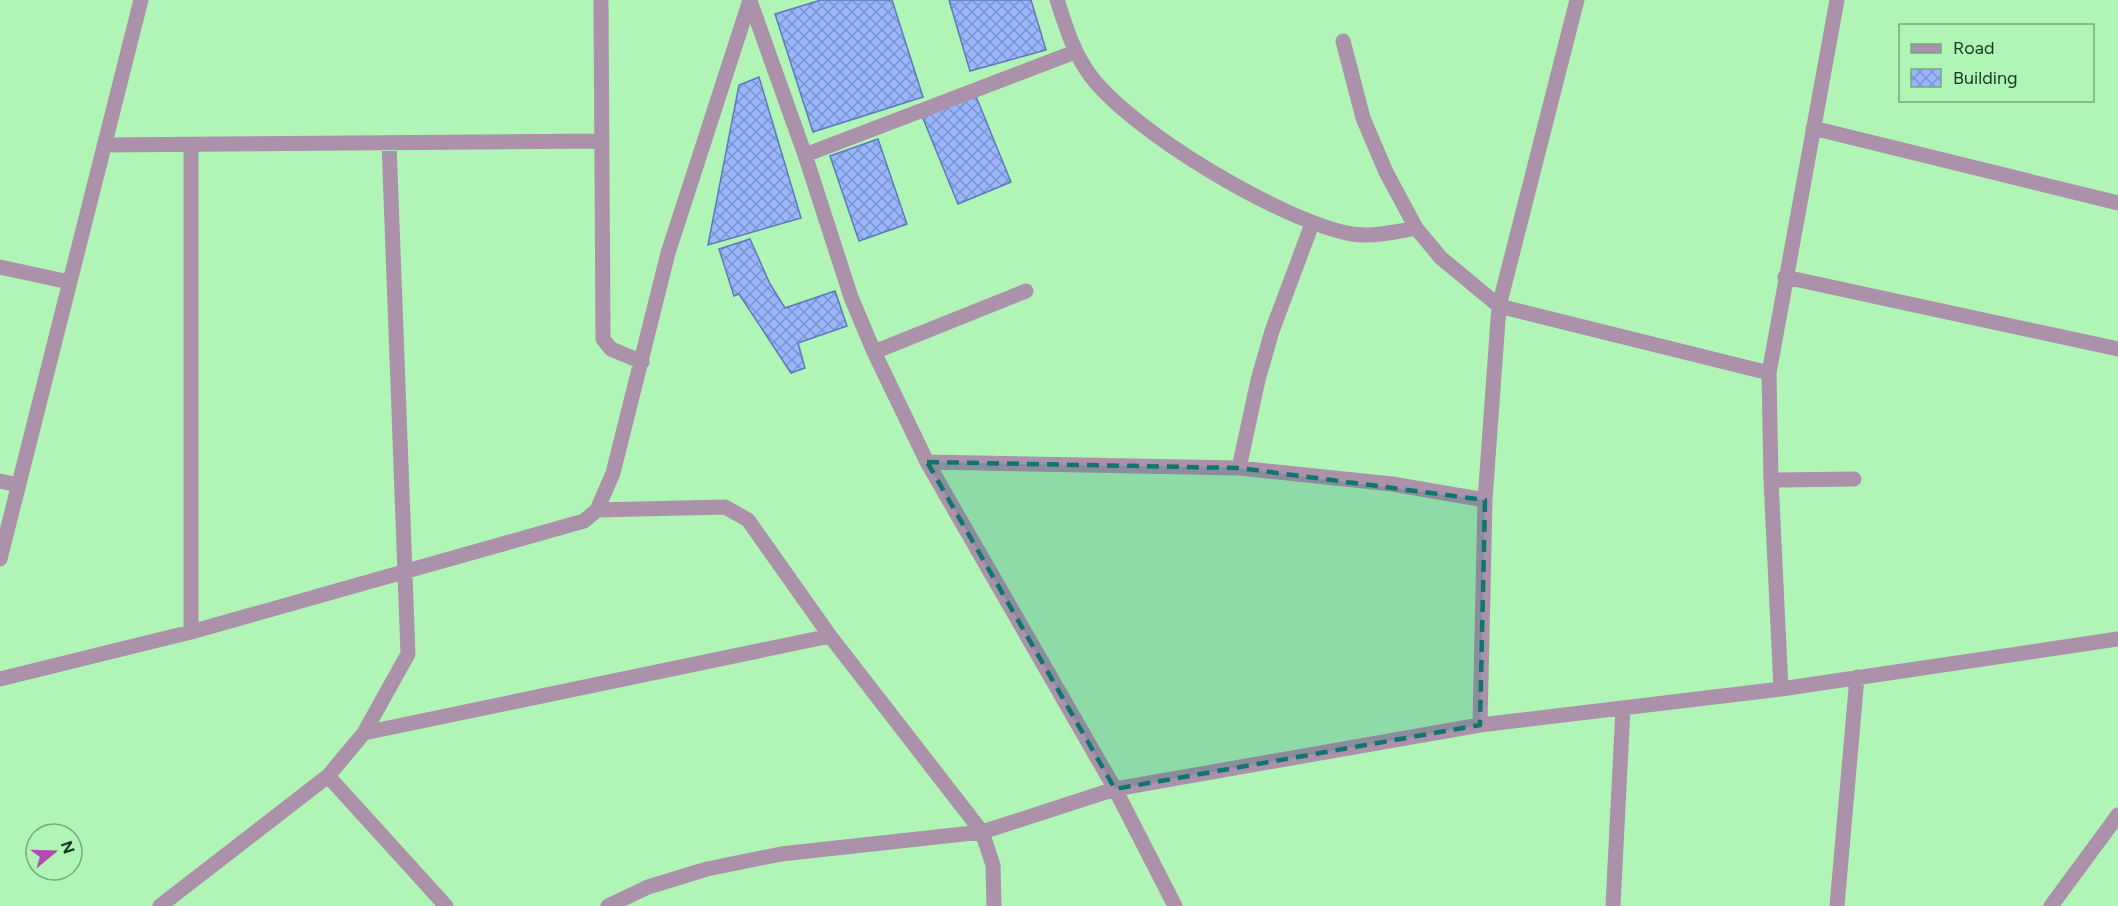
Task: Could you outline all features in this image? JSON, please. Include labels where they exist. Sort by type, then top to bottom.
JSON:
[{"type":"street","points":[[0,559],[141,0]]},
{"type":"street","points":[[602,0],[603,339],[611,349],[642,362]]},
{"type":"street","points":[[750,0],[805,155],[851,297],[874,352],[927,462],[1115,789],[1175,906]]},
{"type":"street","points":[[0,679],[191,632],[405,572],[584,521],[597,510],[612,473],[668,253],[750,0]]},
{"type":"street","points":[[1057,0],[1075,52],[1091,77],[1120,106],[1168,142],[1227,181],[1312,224],[1354,234],[1384,234],[1416,228]]},
{"type":"street","points":[[1480,725],[1485,500],[1499,306],[1577,0]]},
{"type":"street","points":[[1781,689],[1771,480],[1769,373],[1837,0]]},
{"type":"street","points":[[1343,41],[1363,118],[1386,172],[1416,228],[1441,258],[1499,306],[1769,373]]},
{"type":"street","points":[[805,155],[1075,52]]},
{"type":"street","points":[[1813,128],[2118,203]]},
{"type":"street","points":[[104,145],[602,141]]},
{"type":"street","points":[[160,906],[328,776],[364,733],[408,654],[390,143]]},
{"type":"street","points":[[191,144],[191,632]]},
{"type":"street","points":[[1239,468],[1272,331],[1312,224]]},
{"type":"street","points":[[0,267],[69,282]]},
{"type":"street","points":[[1785,278],[2118,349]]},
{"type":"street","points":[[874,352],[1026,291]]},
{"type":"street","points":[[927,462],[1239,468],[1392,484],[1485,500]]},
{"type":"street","points":[[1771,480],[1854,479]]},
{"type":"street","points":[[0,481],[18,485]]},
{"type":"street","points":[[597,510],[725,507],[748,520],[830,636],[982,832],[993,865],[993,906]]},
{"type":"street","points":[[364,733],[830,636]]},
{"type":"street","points":[[608,906],[648,888],[707,869],[780,854],[982,832],[1115,789],[1480,725],[1781,689],[2118,639]]},
{"type":"street","points":[[1837,906],[1857,677]]},
{"type":"street","points":[[1612,906],[1623,708]]},
{"type":"street","points":[[328,776],[446,906]]},
{"type":"street","points":[[2051,906],[2118,815]]},
{"type":"highlighted area","points":[[927,462],[1239,468],[1485,500],[1480,725],[1115,789]]},
{"type":"building","points":[[821,0],[892,0],[923,97],[813,132],[775,14]]},
{"type":"building","points":[[949,0],[1031,0],[1046,50],[970,71]]},
{"type":"building","points":[[759,77],[801,218],[708,245],[739,85]]},
{"type":"building","points":[[975,94],[1011,182],[958,204],[922,116]]},
{"type":"building","points":[[878,139],[907,224],[859,241],[830,156]]},
{"type":"building","points":[[750,239],[770,284],[785,308],[835,291],[847,326],[798,343],[805,368],[791,373],[739,294],[734,296],[719,249]]}]
